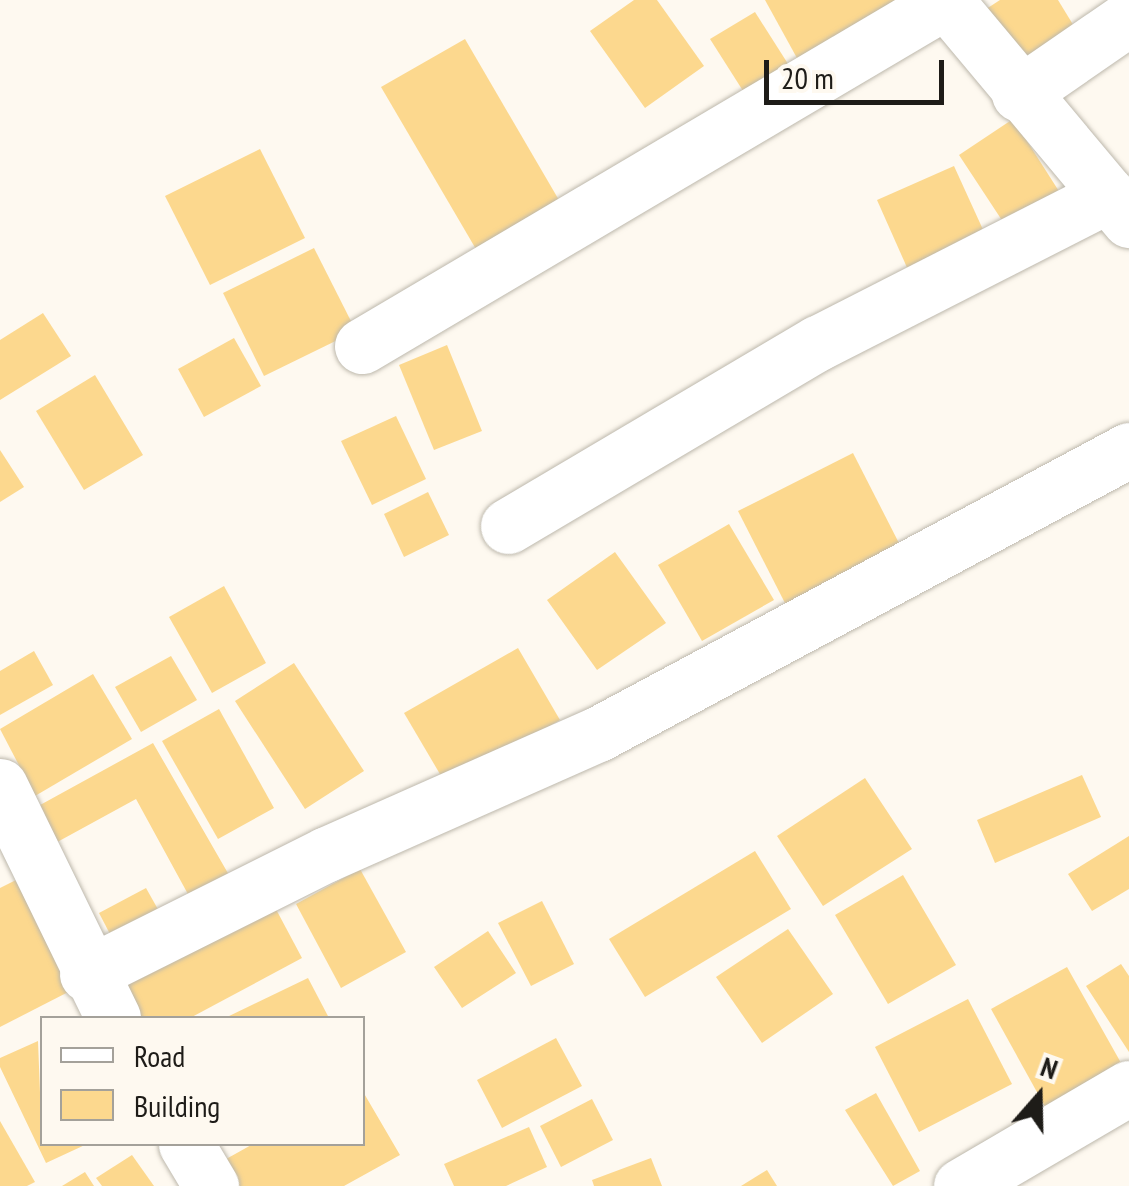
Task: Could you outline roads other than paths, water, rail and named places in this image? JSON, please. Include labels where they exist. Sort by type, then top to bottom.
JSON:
[{"type":"street","points":[[362,346],[945,1],[1019,94],[1119,207],[818,343],[508,526]]},
{"type":"street","points":[[1019,94],[1129,18]]},
{"type":"street","points":[[0,786],[100,996],[327,854],[598,734],[1129,450]]},
{"type":"street","points":[[960,1186],[1129,1088]]},
{"type":"street","points":[[187,1146],[211,1186]]}]
